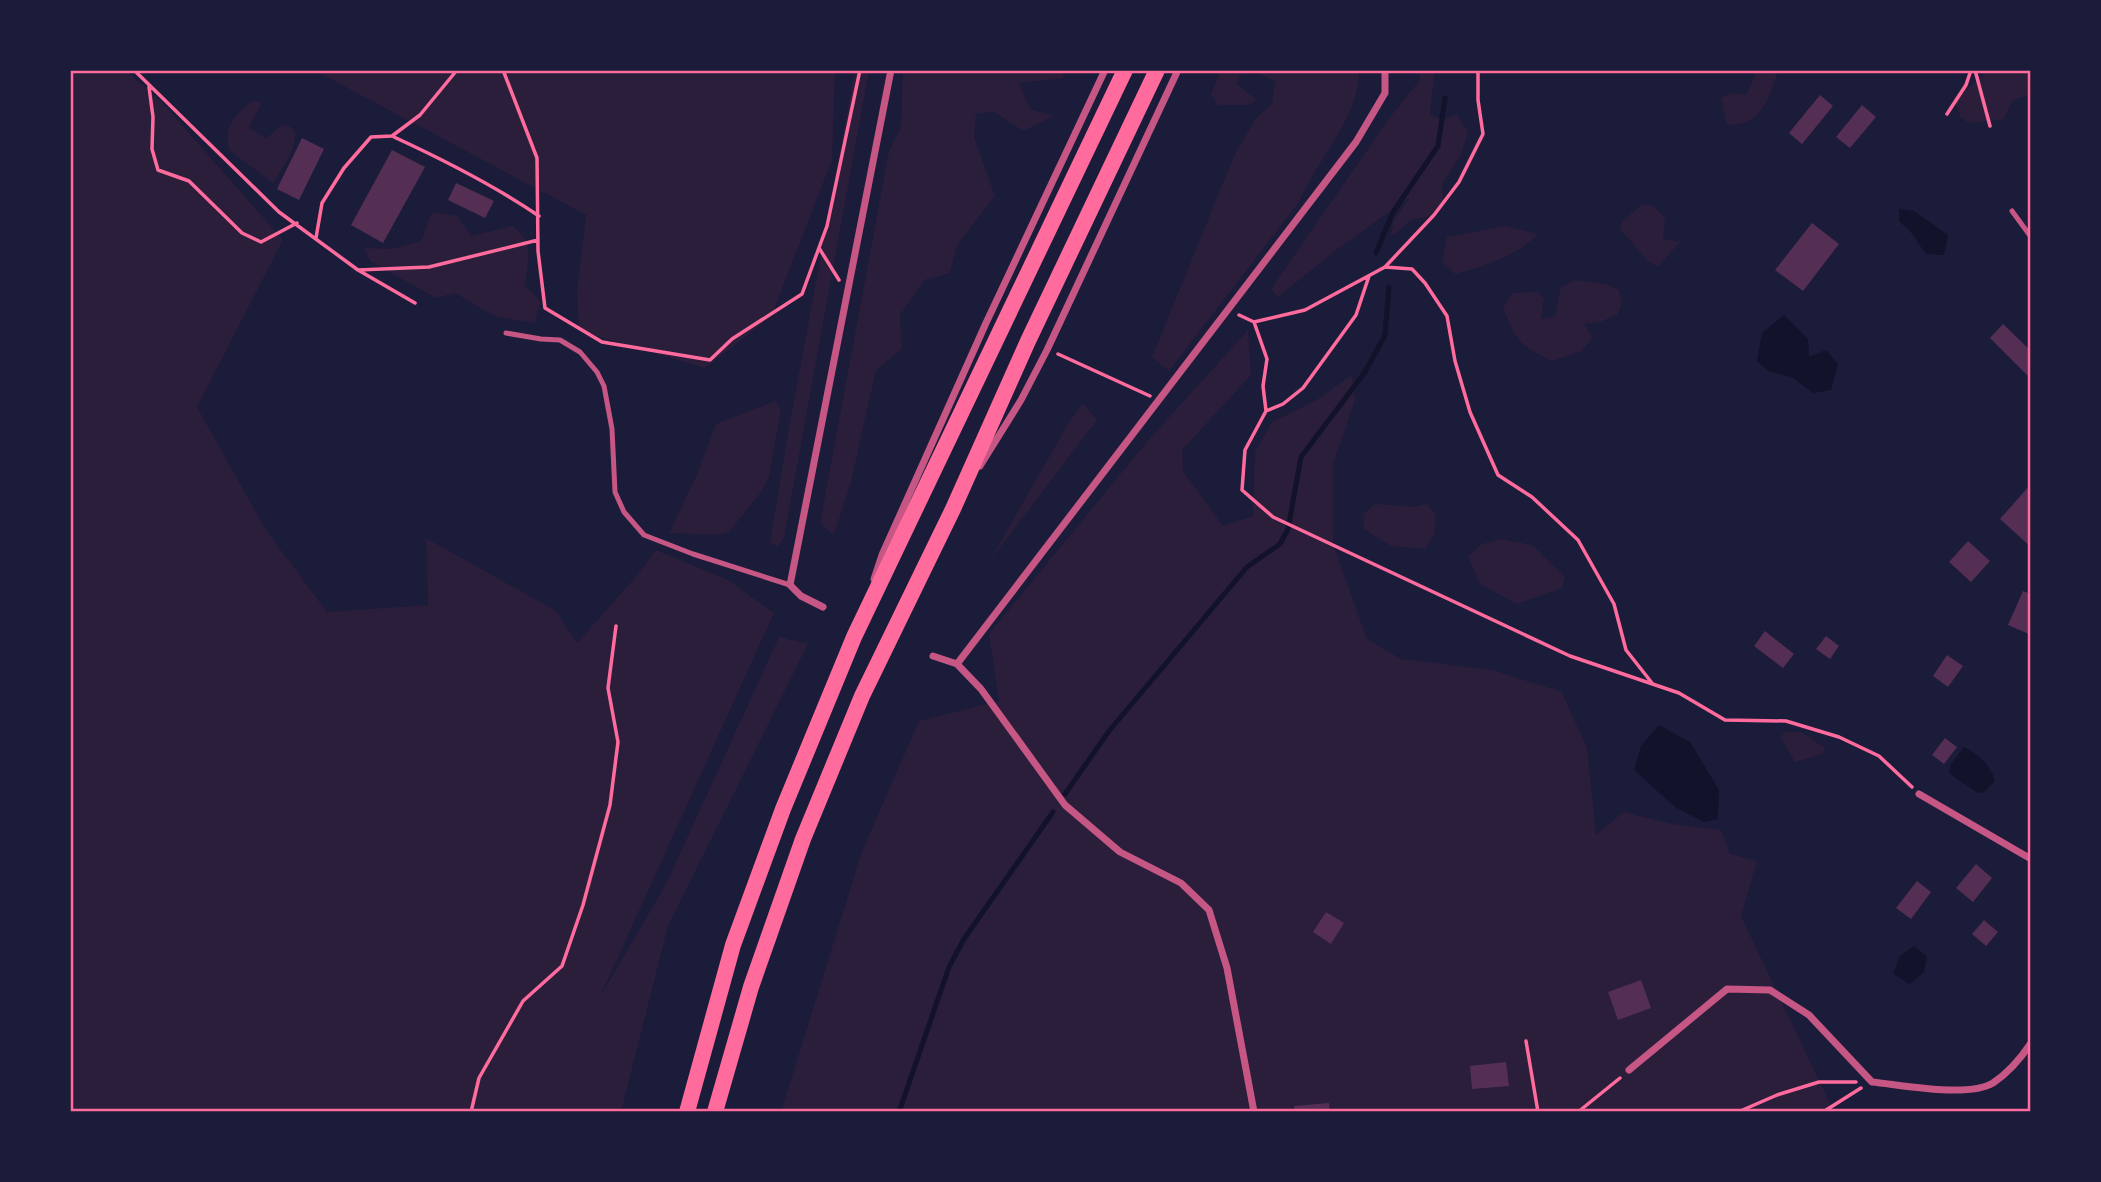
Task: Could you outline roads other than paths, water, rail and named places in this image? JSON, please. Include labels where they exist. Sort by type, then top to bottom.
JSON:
[{"type":"highway","points":[[848,654],[1125,70]]},
{"type":"highway","points":[[715,1112],[751,987],[803,839],[876,668],[1157,70]]},
{"type":"highway","points":[[687,1112],[733,946],[783,809],[879,585]]},
{"type":"street","points":[[823,607],[801,596],[790,585],[891,70]]},
{"type":"street","points":[[854,637],[882,555],[986,323],[1105,70]]},
{"type":"street","points":[[953,509],[1021,400],[1047,350],[1178,70]]},
{"type":"street","points":[[957,664],[1356,142],[1385,93],[1385,70]]},
{"type":"street","points":[[933,656],[957,664],[981,690],[1065,805],[1120,852],[1181,883],[1209,910],[1227,968],[1254,1112]]},
{"type":"street","points":[[1919,794],[2031,859]]},
{"type":"street","points":[[1629,1070],[1727,989],[1770,990],[1809,1015],[1872,1082],[1968,1091],[1992,1084],[2019,1060],[2031,1043]]},
{"type":"lane","points":[[2012,211],[2031,237]]},
{"type":"lane","points":[[506,333],[560,340],[580,352],[597,372],[604,386],[612,429],[615,492],[624,512],[644,535],[790,585]]},
{"type":"waterway","points":[[1376,253],[1393,212],[1438,146],[1445,98]]},
{"type":"waterway","points":[[1065,794],[1109,731],[1247,567],[1280,544],[1288,529],[1301,457],[1365,372],[1385,335],[1389,287]]},
{"type":"waterway","points":[[899,1112],[949,967],[964,939],[1053,812]]}]
